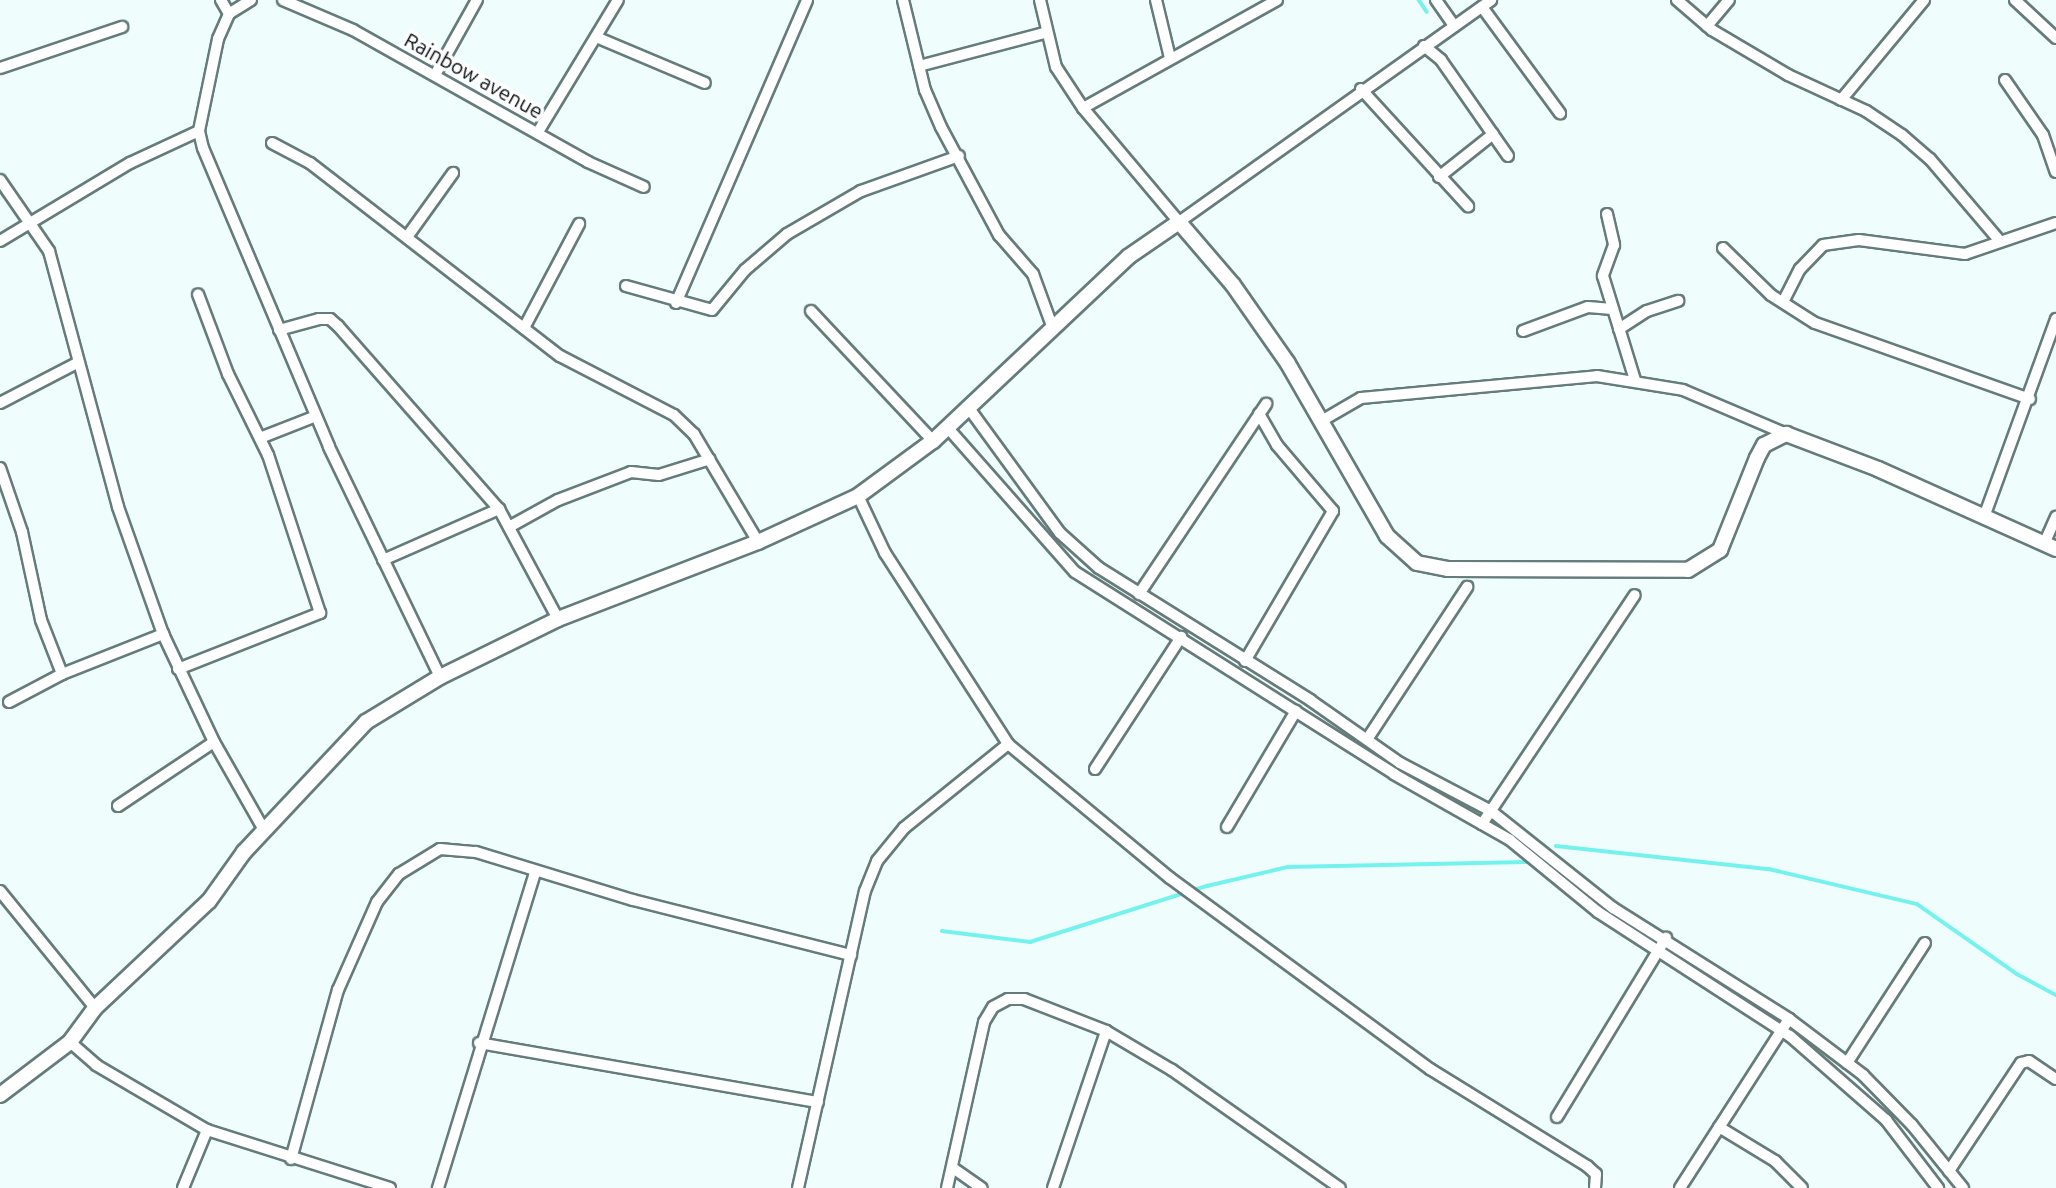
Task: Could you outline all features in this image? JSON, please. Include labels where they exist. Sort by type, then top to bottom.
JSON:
[{"type":"street","points":[[221,0],[229,15]]},
{"type":"street","points":[[251,0],[229,15],[218,39],[199,131],[316,416],[440,677]]},
{"type":"street","name":"Rainbow avenue","points":[[283,0],[353,30],[588,162],[645,187]]},
{"type":"street","points":[[435,75],[477,0]]},
{"type":"street","points":[[538,132],[618,0]]},
{"type":"street","points":[[676,303],[807,0]]},
{"type":"street","points":[[902,0],[919,66],[941,127],[959,156],[999,235],[1033,274],[1052,326]]},
{"type":"street","points":[[1040,0],[1044,33],[1056,68],[1083,108],[1233,285],[1323,420],[1394,546],[1417,563],[1448,569],[1567,566],[1652,573],[1701,565],[1727,538],[1764,446],[1786,434]]},
{"type":"street","points":[[1156,0],[1170,58]]},
{"type":"street","points":[[1083,108],[1264,4],[1277,0]]},
{"type":"street","points":[[1436,0],[1454,26]]},
{"type":"street","points":[[0,1096],[70,1042],[95,1008],[209,901],[264,830],[366,722],[440,677],[558,619],[758,542],[858,496],[947,428],[1128,257],[1361,89],[1491,0]]},
{"type":"street","points":[[1677,0],[1707,26],[1787,75],[1866,111],[1930,159],[1999,240]]},
{"type":"street","points":[[1707,26],[1729,0]]},
{"type":"street","points":[[1840,100],[1924,0]]},
{"type":"street","points":[[2015,0],[2055,36]]},
{"type":"street","points":[[1482,8],[1560,113]]},
{"type":"street","points":[[0,68],[122,27]]},
{"type":"street","points":[[919,66],[1044,33]]},
{"type":"street","points":[[596,37],[705,83]]},
{"type":"street","points":[[1424,46],[1441,60],[1508,156]]},
{"type":"street","points":[[2005,80],[2043,135],[2056,172]]},
{"type":"street","points":[[1361,89],[1468,206]]},
{"type":"street","points":[[0,241],[130,163],[199,131]]},
{"type":"street","points":[[1440,177],[1493,134]]},
{"type":"street","points":[[272,143],[310,163],[560,356],[674,415],[710,459],[758,542]]},
{"type":"street","points":[[626,286],[676,303],[712,310],[745,270],[788,234],[861,191],[959,156]]},
{"type":"street","points":[[407,237],[453,173]]},
{"type":"street","points":[[0,180],[49,251],[77,363],[118,507],[163,634],[214,742],[264,830]]},
{"type":"street","points":[[1607,214],[1614,246],[1603,276],[1635,380]]},
{"type":"street","points":[[1783,302],[1800,269],[1824,245],[1859,240],[1965,254],[1999,240],[2056,223]]},
{"type":"street","points":[[524,328],[579,224]]},
{"type":"street","points":[[1723,248],[1783,302],[1815,323],[2030,399]]},
{"type":"street","points":[[178,669],[320,613],[297,533],[260,438],[228,374],[198,294]]},
{"type":"street","points":[[1619,329],[1647,311],[1678,301]]},
{"type":"street","points":[[1523,331],[1588,307],[1612,309]]},
{"type":"street","points":[[811,312],[933,440]]},
{"type":"street","points":[[279,330],[330,319],[499,509],[558,619]]},
{"type":"street","points":[[1984,517],[2030,399],[2056,319]]},
{"type":"street","points":[[0,403],[77,363]]},
{"type":"street","points":[[1323,420],[1361,398],[1597,376],[1635,380],[1713,399],[1786,434],[2050,546],[2056,517]]},
{"type":"street","points":[[1139,594],[1266,404]]},
{"type":"street","points":[[968,407],[1060,533],[1099,568],[1368,738],[1432,782],[1491,811],[1613,908],[1666,938],[1789,1019],[1847,1063],[1912,1125],[1963,1188]]},
{"type":"street","points":[[1245,661],[1333,511],[1277,445],[1259,415]]},
{"type":"street","points":[[260,438],[316,416]]},
{"type":"street","points":[[947,428],[1076,572],[1482,824],[1657,952],[1782,1031],[1886,1120],[1938,1188]]},
{"type":"street","points":[[509,527],[558,500],[631,472],[659,474],[710,459]]},
{"type":"street","points":[[0,468],[22,532],[41,620],[62,674]]},
{"type":"street","points":[[858,496],[885,553],[1007,744],[1170,877],[1430,1069],[1587,1166],[1596,1174],[1595,1188]]},
{"type":"street","points":[[383,560],[499,509]]},
{"type":"street","points":[[1368,738],[1467,587]]},
{"type":"street","points":[[1482,824],[1635,595]]},
{"type":"street","points":[[9,702],[62,674],[163,634]]},
{"type":"street","points":[[1095,769],[1181,637]]},
{"type":"street","points":[[1227,827],[1296,711]]},
{"type":"street","points":[[118,806],[214,742]]},
{"type":"street","points":[[798,1188],[865,891],[877,861],[890,841],[1007,744]]},
{"type":"street","points":[[291,1158],[338,990],[377,902],[399,874],[424,855],[453,847],[534,873],[851,955]]},
{"type":"street","points":[[438,1188],[479,1043],[534,873]]},
{"type":"street","points":[[0,891],[95,1008]]},
{"type":"street","points":[[1557,1117],[1666,938]]},
{"type":"street","points":[[1847,1063],[1925,943]]},
{"type":"street","points":[[947,1188],[984,1022],[993,1007],[1024,999],[1106,1031],[1172,1070],[1334,1187]]},
{"type":"street","points":[[1680,1188],[1789,1019]]},
{"type":"street","points":[[1053,1188],[1106,1031]]},
{"type":"street","points":[[70,1042],[96,1065],[207,1130],[390,1188]]},
{"type":"street","points":[[479,1043],[818,1102]]},
{"type":"street","points":[[1949,1171],[2021,1063],[2029,1060],[2056,1079]]},
{"type":"street","points":[[1719,1127],[1775,1161],[1802,1188]]},
{"type":"street","points":[[183,1188],[207,1130]]},
{"type":"street","points":[[953,1168],[982,1188]]},
{"type":"waterway","points":[[1419,0],[1427,12]]},
{"type":"waterway","points":[[1556,846],[1769,869],[1917,904],[2017,974],[2056,995]]},
{"type":"waterway","points":[[942,931],[1030,942],[1207,886],[1288,867],[1529,862]]}]
